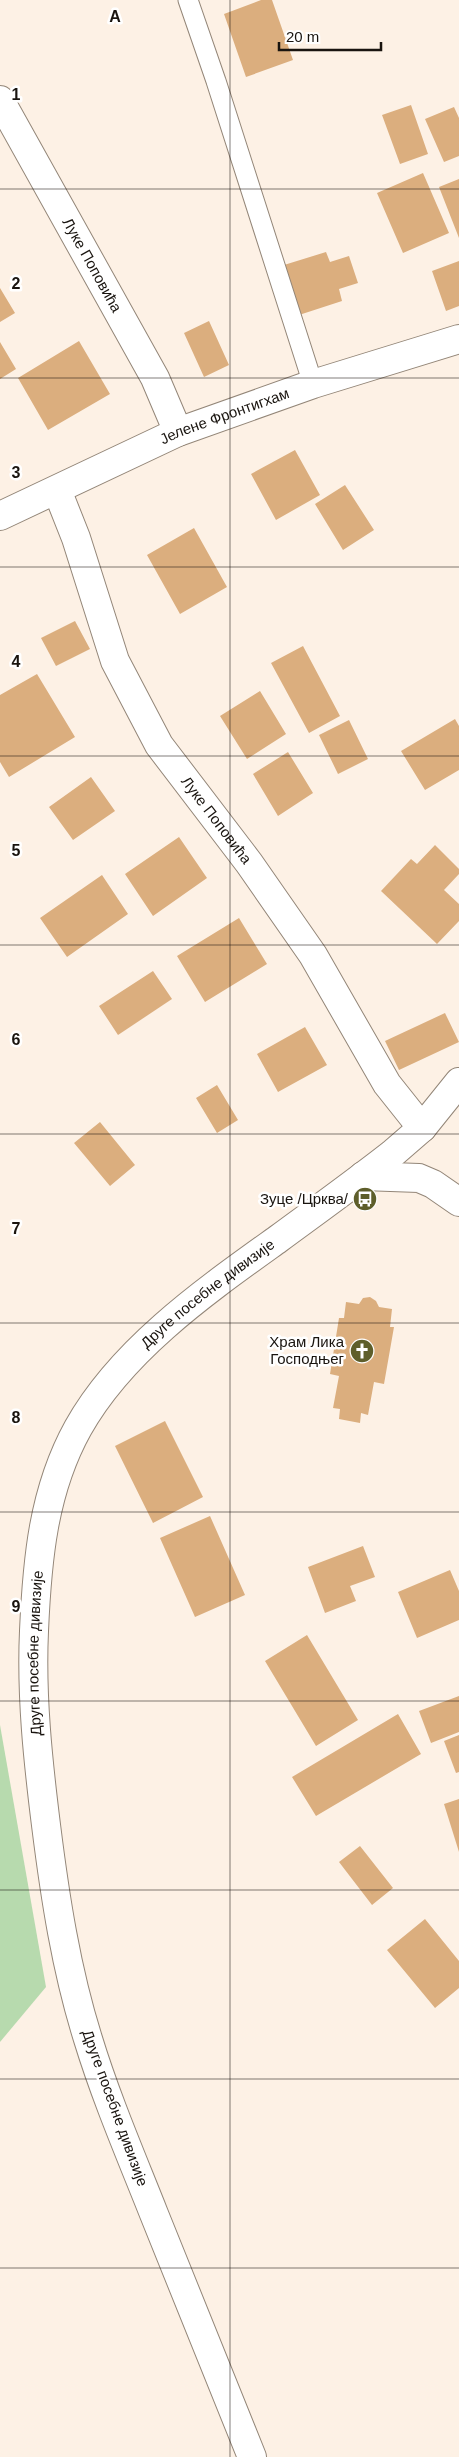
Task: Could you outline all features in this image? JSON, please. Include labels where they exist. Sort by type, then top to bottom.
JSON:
[{"type":"street","name":"Луке Поповића","points":[[0,100],[155,378],[178,432]]},
{"type":"street","name":"Јелене Фронтигхам","points":[[0,516],[178,432],[312,384],[459,339]]},
{"type":"street","name":"Луке Поповића","points":[[57,490],[76,538],[115,661],[159,745],[249,863],[312,955],[386,1084],[422,1128]]},
{"type":"street","name":"Друге посебне дивизије","points":[[252,2457],[109,2100],[87,2037],[69,1968],[56,1902],[41,1784],[33,1678],[36,1588],[47,1505],[59,1470],[78,1429],[123,1368],[193,1300],[363,1176],[422,1128],[459,1082]]},
{"type":"street","points":[[363,1176],[419,1178],[433,1184],[459,1202]]},
{"type":"lane","points":[[188,0],[216,81],[312,384]]},
{"type":"green space","points":[[0,1725],[46,1987],[0,2042]]},
{"type":"building","points":[[261,0],[272,0],[293,60],[246,77],[224,14]]},
{"type":"building","points":[[411,105],[428,154],[400,164],[382,115]]},
{"type":"building","points":[[454,107],[459,118],[459,156],[444,162],[425,119]]},
{"type":"building","points":[[423,173],[449,233],[403,253],[377,193]]},
{"type":"building","points":[[459,179],[459,238],[439,187]]},
{"type":"building","points":[[326,252],[330,262],[349,256],[358,283],[339,289],[342,301],[299,315],[284,265]]},
{"type":"building","points":[[459,261],[459,306],[446,311],[432,271]]},
{"type":"building","points":[[0,288],[15,313],[0,322]]},
{"type":"building","points":[[209,321],[229,365],[204,377],[184,333]]},
{"type":"building","points":[[79,341],[110,394],[48,430],[18,378]]},
{"type":"building","points":[[0,342],[16,369],[0,379]]},
{"type":"building","points":[[295,450],[320,495],[276,520],[251,474]]},
{"type":"building","points":[[345,485],[374,530],[343,550],[315,504]]},
{"type":"building","points":[[194,528],[227,587],[180,614],[147,555]]},
{"type":"building","points":[[75,621],[90,649],[56,666],[41,638]]},
{"type":"building","points":[[303,646],[340,716],[309,733],[271,663]]},
{"type":"building","points":[[37,674],[75,737],[9,777],[0,762],[0,695]]},
{"type":"building","points":[[260,691],[286,734],[247,759],[220,716]]},
{"type":"building","points":[[455,719],[459,726],[459,770],[425,790],[401,751]]},
{"type":"building","points":[[349,720],[368,759],[338,774],[319,735]]},
{"type":"building","points":[[288,752],[313,793],[278,816],[253,774]]},
{"type":"building","points":[[91,777],[115,811],[73,840],[49,807]]},
{"type":"building","points":[[179,837],[207,878],[153,916],[125,874]]},
{"type":"building","points":[[435,845],[459,869],[459,874],[444,890],[459,904],[459,921],[437,944],[381,891],[411,859],[417,864]]},
{"type":"building","points":[[102,875],[128,914],[67,957],[40,918]]},
{"type":"building","points":[[239,918],[267,964],[205,1002],[177,956]]},
{"type":"building","points":[[153,971],[172,999],[118,1035],[99,1006]]},
{"type":"building","points":[[445,1013],[459,1042],[399,1070],[385,1041]]},
{"type":"building","points":[[305,1027],[327,1065],[278,1092],[257,1054]]},
{"type":"building","points":[[217,1085],[238,1120],[217,1133],[196,1098]]},
{"type":"building","points":[[100,1122],[135,1165],[110,1186],[74,1143]]},
{"type":"building","name":"Храм Лика Господњег","points":[[370,1297],[376,1301],[379,1307],[392,1309],[390,1327],[394,1327],[384,1384],[374,1382],[368,1415],[361,1413],[360,1423],[339,1419],[340,1409],[333,1408],[339,1376],[330,1374],[339,1318],[344,1318],[346,1302],[359,1304],[363,1298]]},
{"type":"building","points":[[165,1421],[203,1497],[153,1523],[115,1446]]},
{"type":"building","points":[[210,1516],[245,1595],[195,1617],[160,1538]]},
{"type":"building","points":[[363,1546],[375,1577],[350,1586],[356,1601],[325,1613],[308,1567]]},
{"type":"building","points":[[450,1570],[459,1591],[459,1620],[417,1638],[398,1592]]},
{"type":"building","points":[[307,1635],[358,1720],[316,1746],[265,1661]]},
{"type":"building","points":[[459,1696],[459,1732],[431,1743],[419,1711]]},
{"type":"building","points":[[398,1714],[421,1754],[316,1816],[292,1777]]},
{"type":"building","points":[[459,1735],[459,1772],[456,1773],[444,1741]]},
{"type":"building","points":[[459,1799],[459,1852],[444,1804]]},
{"type":"building","points":[[360,1846],[393,1888],[372,1905],[339,1862]]},
{"type":"building","points":[[425,1919],[459,1961],[459,1988],[435,2008],[387,1950]]},
{"type":"place","name":"Зуце /Црква/","points":[[365,1199]]},
{"type":"place","name":"Храм Лика Господњег","points":[[362,1351]]}]
